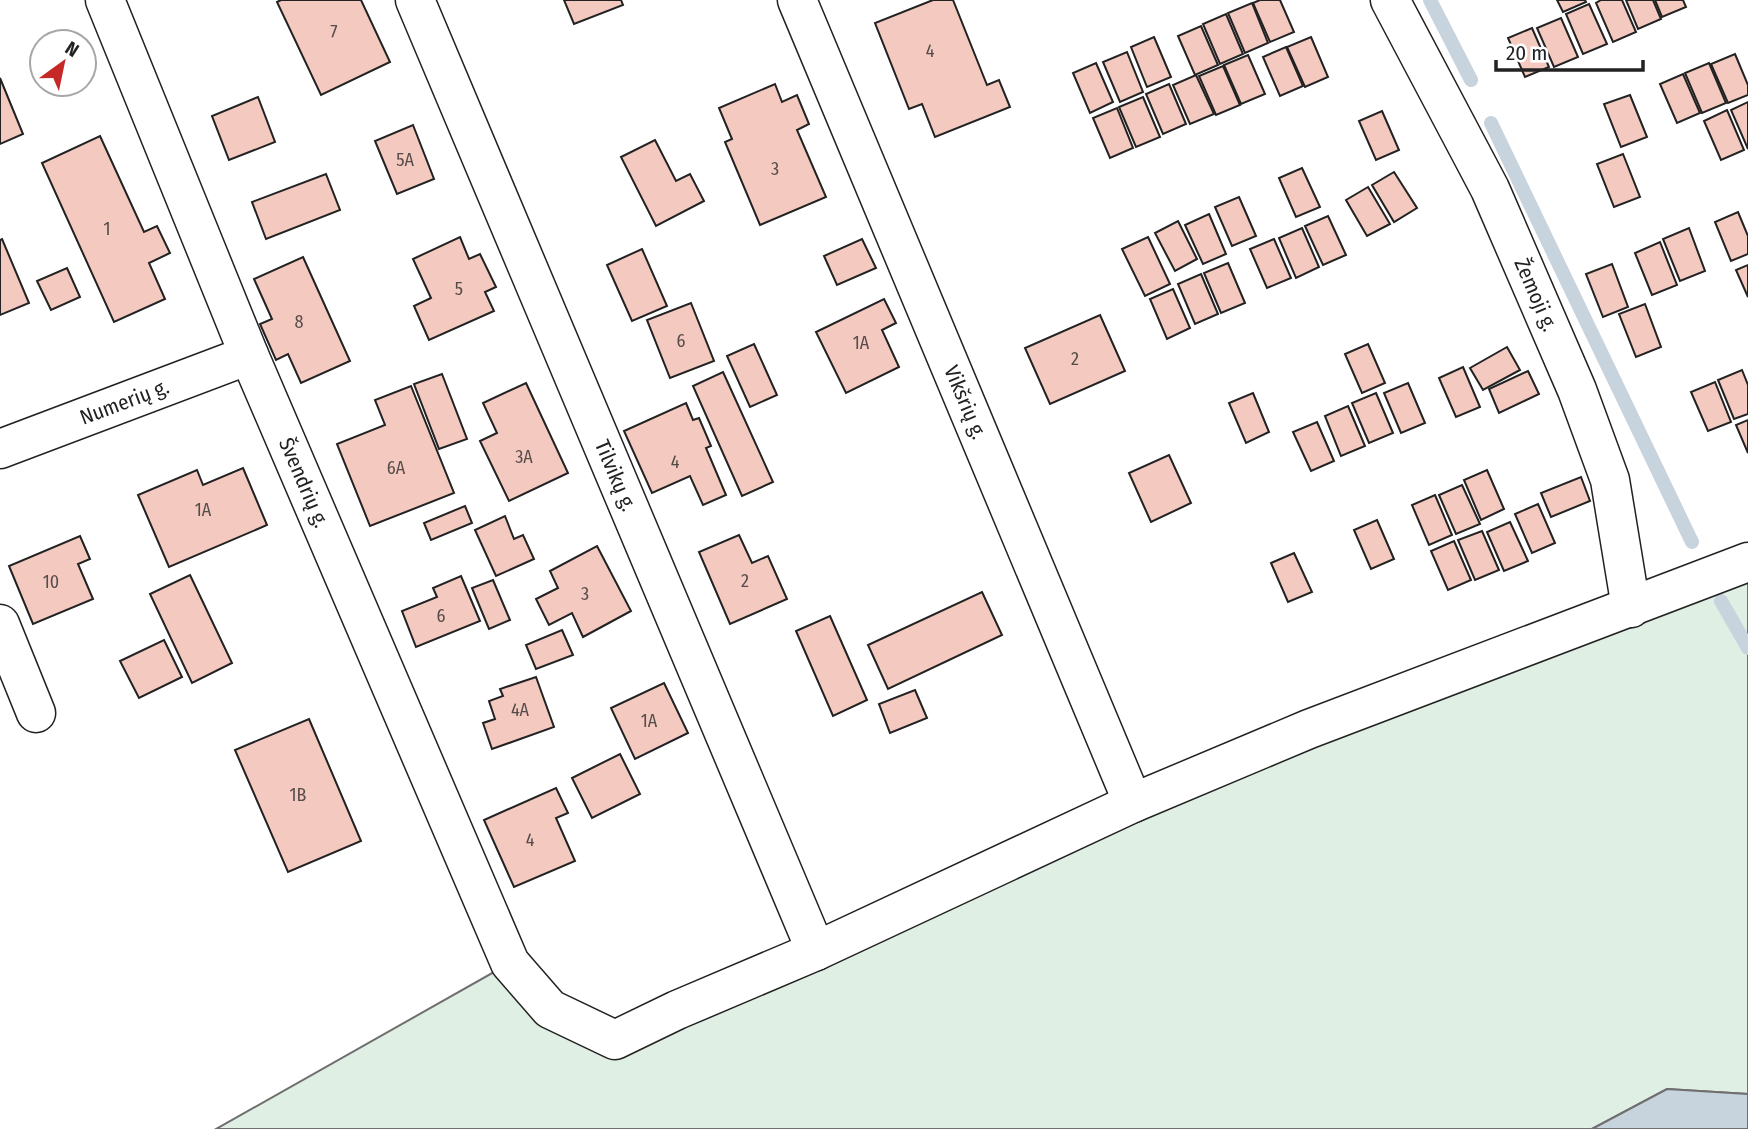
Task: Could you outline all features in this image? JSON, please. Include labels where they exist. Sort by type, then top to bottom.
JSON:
[{"type":"street","name":"Švendrių g.","points":[[105,0],[249,355],[509,963],[550,1009],[615,1040],[677,1010],[816,951],[1133,803],[1310,729],[1748,562]]},
{"type":"street","name":"Tilvikų g.","points":[[415,0],[816,951]]},
{"type":"street","name":"Vikšrių g.","points":[[797,0],[1133,803]]},
{"type":"street","name":"Žemoji g.","points":[[1390,0],[1490,189],[1577,390],[1609,480],[1630,608]]},
{"type":"street","name":"Numerių g.","points":[[0,449],[249,355]]},
{"type":"street","points":[[0,624],[36,713]]},
{"type":"green space","points":[[1748,562],[1748,1094],[1667,1089],[1592,1129],[216,1129],[510,963],[615,1040]]},
{"type":"shaded area","points":[[1667,1089],[1748,1094],[1748,1129],[1592,1129]]},
{"type":"building","points":[[361,0],[390,62],[321,95],[277,2]]},
{"type":"building","points":[[564,0],[621,0],[623,5],[574,24]]},
{"type":"building","points":[[933,0],[953,0],[987,85],[999,80],[1010,107],[935,137],[922,104],[909,109],[875,23]]},
{"type":"building","points":[[1260,0],[1280,0],[1294,32],[1270,42],[1253,3]]},
{"type":"building","points":[[1557,0],[1585,0],[1586,2],[1563,12]]},
{"type":"building","points":[[1601,0],[1622,0],[1636,32],[1613,42],[1596,3]]},
{"type":"building","points":[[1626,0],[1653,0],[1661,19],[1638,29]]},
{"type":"building","points":[[1655,0],[1683,0],[1686,7],[1662,17]]},
{"type":"building","points":[[1252,3],[1268,43],[1245,53],[1228,13]]},
{"type":"building","points":[[1589,4],[1607,44],[1583,54],[1566,14]]},
{"type":"building","points":[[1226,14],[1243,54],[1220,64],[1203,24]]},
{"type":"building","points":[[1561,18],[1578,57],[1554,67],[1537,28]]},
{"type":"building","points":[[1201,26],[1218,65],[1195,75],[1178,36]]},
{"type":"building","points":[[1532,28],[1549,67],[1525,77],[1508,38]]},
{"type":"building","points":[[1154,37],[1171,77],[1147,87],[1131,47]]},
{"type":"building","points":[[1311,37],[1328,77],[1305,87],[1287,47]]},
{"type":"building","points":[[1286,47],[1303,86],[1280,96],[1263,57]]},
{"type":"building","points":[[1127,52],[1143,92],[1120,102],[1103,62]]},
{"type":"building","points":[[1735,54],[1748,85],[1748,95],[1728,103],[1711,64]]},
{"type":"building","points":[[1248,55],[1265,94],[1241,104],[1224,65]]},
{"type":"building","points":[[1096,63],[1113,102],[1090,113],[1073,73]]},
{"type":"building","points":[[1709,63],[1726,103],[1702,113],[1685,73]]},
{"type":"building","points":[[1223,66],[1240,105],[1216,115],[1199,76]]},
{"type":"building","points":[[1683,74],[1700,113],[1677,123],[1660,84]]},
{"type":"building","points":[[1196,75],[1214,114],[1190,124],[1173,85]]},
{"type":"building","points":[[0,78],[23,134],[0,144]]},
{"type":"building","points":[[775,84],[782,102],[797,95],[809,124],[797,130],[826,197],[760,225],[725,142],[732,139],[719,108]]},
{"type":"building","points":[[1169,84],[1186,124],[1163,134],[1146,94]]},
{"type":"building","points":[[1630,95],[1647,137],[1621,147],[1604,104]]},
{"type":"building","points":[[258,97],[275,142],[229,160],[212,116]]},
{"type":"building","points":[[1143,97],[1160,137],[1136,147],[1119,107]]},
{"type":"building","points":[[1748,102],[1748,149],[1731,110]]},
{"type":"building","points":[[1117,108],[1133,148],[1110,158],[1093,118]]},
{"type":"building","points":[[1727,110],[1744,150],[1721,160],[1704,121]]},
{"type":"building","points":[[1382,111],[1399,150],[1376,160],[1359,121]]},
{"type":"building","points":[[413,125],[434,179],[397,194],[375,141]]},
{"type":"building","points":[[100,136],[144,232],[157,226],[170,253],[149,263],[165,299],[114,322],[42,163]]},
{"type":"building","points":[[655,140],[676,181],[690,174],[704,201],[656,226],[621,157]]},
{"type":"building","points":[[1623,154],[1640,197],[1614,207],[1597,164]]},
{"type":"building","points":[[1302,168],[1320,207],[1296,217],[1279,178]]},
{"type":"building","points":[[1394,172],[1417,208],[1394,222],[1372,185]]},
{"type":"building","points":[[326,174],[340,210],[266,239],[252,202]]},
{"type":"building","points":[[1368,187],[1390,224],[1367,236],[1346,200]]},
{"type":"building","points":[[1239,197],[1256,236],[1232,246],[1215,207]]},
{"type":"building","points":[[1738,212],[1748,236],[1748,254],[1731,261],[1715,222]]},
{"type":"building","points":[[1209,214],[1226,254],[1203,264],[1185,225]]},
{"type":"building","points":[[1328,216],[1346,255],[1323,265],[1305,226]]},
{"type":"building","points":[[1178,221],[1197,259],[1175,271],[1155,233]]},
{"type":"building","points":[[1302,228],[1319,267],[1296,278],[1279,238]]},
{"type":"building","points":[[1689,228],[1705,271],[1680,281],[1663,239]]},
{"type":"building","points":[[460,237],[469,259],[480,254],[496,287],[485,292],[494,311],[429,340],[414,306],[431,298],[413,259]]},
{"type":"building","points":[[1148,237],[1170,284],[1145,296],[1122,249]]},
{"type":"building","points":[[2,239],[29,303],[0,315],[0,240]]},
{"type":"building","points":[[862,239],[876,268],[837,285],[824,256]]},
{"type":"building","points":[[1274,239],[1291,278],[1267,288],[1250,249]]},
{"type":"building","points":[[1660,242],[1677,285],[1652,295],[1635,253]]},
{"type":"building","points":[[642,249],[667,306],[632,321],[607,265]]},
{"type":"building","points":[[303,257],[350,361],[301,383],[288,354],[276,360],[260,324],[272,319],[254,279]]},
{"type":"building","points":[[1228,263],[1245,303],[1221,313],[1204,273]]},
{"type":"building","points":[[1612,264],[1628,307],[1603,317],[1586,274]]},
{"type":"building","points":[[1748,265],[1748,297],[1736,270]]},
{"type":"building","points":[[67,268],[80,297],[51,310],[37,281]]},
{"type":"building","points":[[1201,274],[1218,314],[1195,324],[1178,284]]},
{"type":"building","points":[[1173,289],[1190,328],[1167,339],[1150,299]]},
{"type":"building","points":[[884,299],[896,323],[882,330],[899,367],[846,393],[816,332]]},
{"type":"building","points":[[691,303],[714,361],[670,378],[647,320]]},
{"type":"building","points":[[1645,304],[1661,347],[1636,357],[1619,314]]},
{"type":"building","points":[[1100,315],[1125,371],[1050,404],[1025,348]]},
{"type":"building","points":[[754,344],[777,395],[750,407],[727,356]]},
{"type":"building","points":[[1368,344],[1385,383],[1362,393],[1345,354]]},
{"type":"building","points":[[1507,347],[1520,370],[1483,390],[1470,368]]},
{"type":"building","points":[[1463,367],[1480,407],[1456,417],[1439,378]]},
{"type":"building","points":[[1742,370],[1748,385],[1748,414],[1734,419],[1718,380]]},
{"type":"building","points":[[1528,371],[1539,394],[1499,413],[1489,389]]},
{"type":"building","points":[[723,372],[773,482],[742,496],[693,386]]},
{"type":"building","points":[[442,374],[467,439],[439,449],[414,384]]},
{"type":"building","points":[[1715,382],[1731,422],[1708,431],[1691,392]]},
{"type":"building","points":[[526,383],[568,473],[509,501],[480,441],[497,433],[483,403]]},
{"type":"building","points":[[1408,383],[1425,423],[1401,433],[1384,393]]},
{"type":"building","points":[[411,386],[454,493],[370,526],[337,444],[385,425],[375,400]]},
{"type":"building","points":[[1253,393],[1269,432],[1246,443],[1229,403]]},
{"type":"building","points":[[1376,393],[1393,433],[1369,443],[1352,403]]},
{"type":"building","points":[[686,403],[693,420],[699,418],[711,446],[706,448],[726,495],[703,505],[690,476],[652,493],[624,431]]},
{"type":"building","points":[[1348,406],[1365,446],[1341,456],[1325,416]]},
{"type":"building","points":[[1748,420],[1748,453],[1736,425]]},
{"type":"building","points":[[1317,422],[1334,461],[1311,471],[1293,432]]},
{"type":"building","points":[[1169,455],[1191,503],[1151,522],[1129,473]]},
{"type":"building","points":[[243,468],[267,525],[169,567],[138,495],[197,470],[203,485]]},
{"type":"building","points":[[1487,470],[1504,509],[1481,520],[1464,480]]},
{"type":"building","points":[[1581,477],[1590,501],[1551,517],[1541,493]]},
{"type":"building","points":[[1462,485],[1480,524],[1456,534],[1439,495]]},
{"type":"building","points":[[1435,495],[1452,535],[1429,545],[1412,505]]},
{"type":"building","points":[[1538,504],[1555,543],[1532,553],[1515,514]]},
{"type":"building","points":[[465,506],[472,523],[431,540],[424,523]]},
{"type":"building","points":[[505,516],[514,539],[523,535],[534,559],[496,576],[475,530]]},
{"type":"building","points":[[1377,520],[1394,559],[1371,569],[1354,530]]},
{"type":"building","points":[[1510,522],[1528,561],[1504,571],[1487,532]]},
{"type":"building","points":[[1482,531],[1499,570],[1475,580],[1458,540]]},
{"type":"building","points":[[739,535],[752,563],[768,556],[787,599],[730,624],[699,552]]},
{"type":"building","points":[[80,536],[90,559],[78,564],[93,599],[33,624],[9,566]]},
{"type":"building","points":[[1454,541],[1471,580],[1448,590],[1431,551]]},
{"type":"building","points":[[597,546],[631,611],[583,637],[572,613],[549,625],[536,599],[558,588],[550,571]]},
{"type":"building","points":[[1294,553],[1312,592],[1288,602],[1271,563]]},
{"type":"building","points":[[190,575],[232,663],[192,683],[150,594]]},
{"type":"building","points":[[461,576],[480,621],[416,647],[402,611],[437,597],[433,588]]},
{"type":"building","points":[[493,580],[510,620],[489,629],[472,588]]},
{"type":"building","points":[[982,592],[1002,635],[888,689],[868,645]]},
{"type":"building","points":[[830,616],[867,700],[833,716],[796,631]]},
{"type":"building","points":[[562,630],[573,655],[536,669],[526,645]]},
{"type":"building","points":[[164,640],[182,677],[139,698],[120,661]]},
{"type":"building","points":[[536,677],[554,727],[492,749],[483,723],[495,719],[489,701],[503,696],[500,689]]},
{"type":"building","points":[[664,683],[688,733],[635,759],[611,708]]},
{"type":"building","points":[[915,690],[927,718],[890,733],[879,704]]},
{"type":"building","points":[[309,719],[361,841],[288,872],[235,750]]},
{"type":"building","points":[[620,754],[640,794],[592,818],[572,778]]},
{"type":"building","points":[[556,788],[568,813],[556,818],[575,861],[514,887],[484,820]]},
{"type":"waterway","points":[[1430,0],[1471,80]]},
{"type":"waterway","points":[[1491,123],[1692,542]]},
{"type":"waterway","points":[[1721,601],[1748,648]]}]
